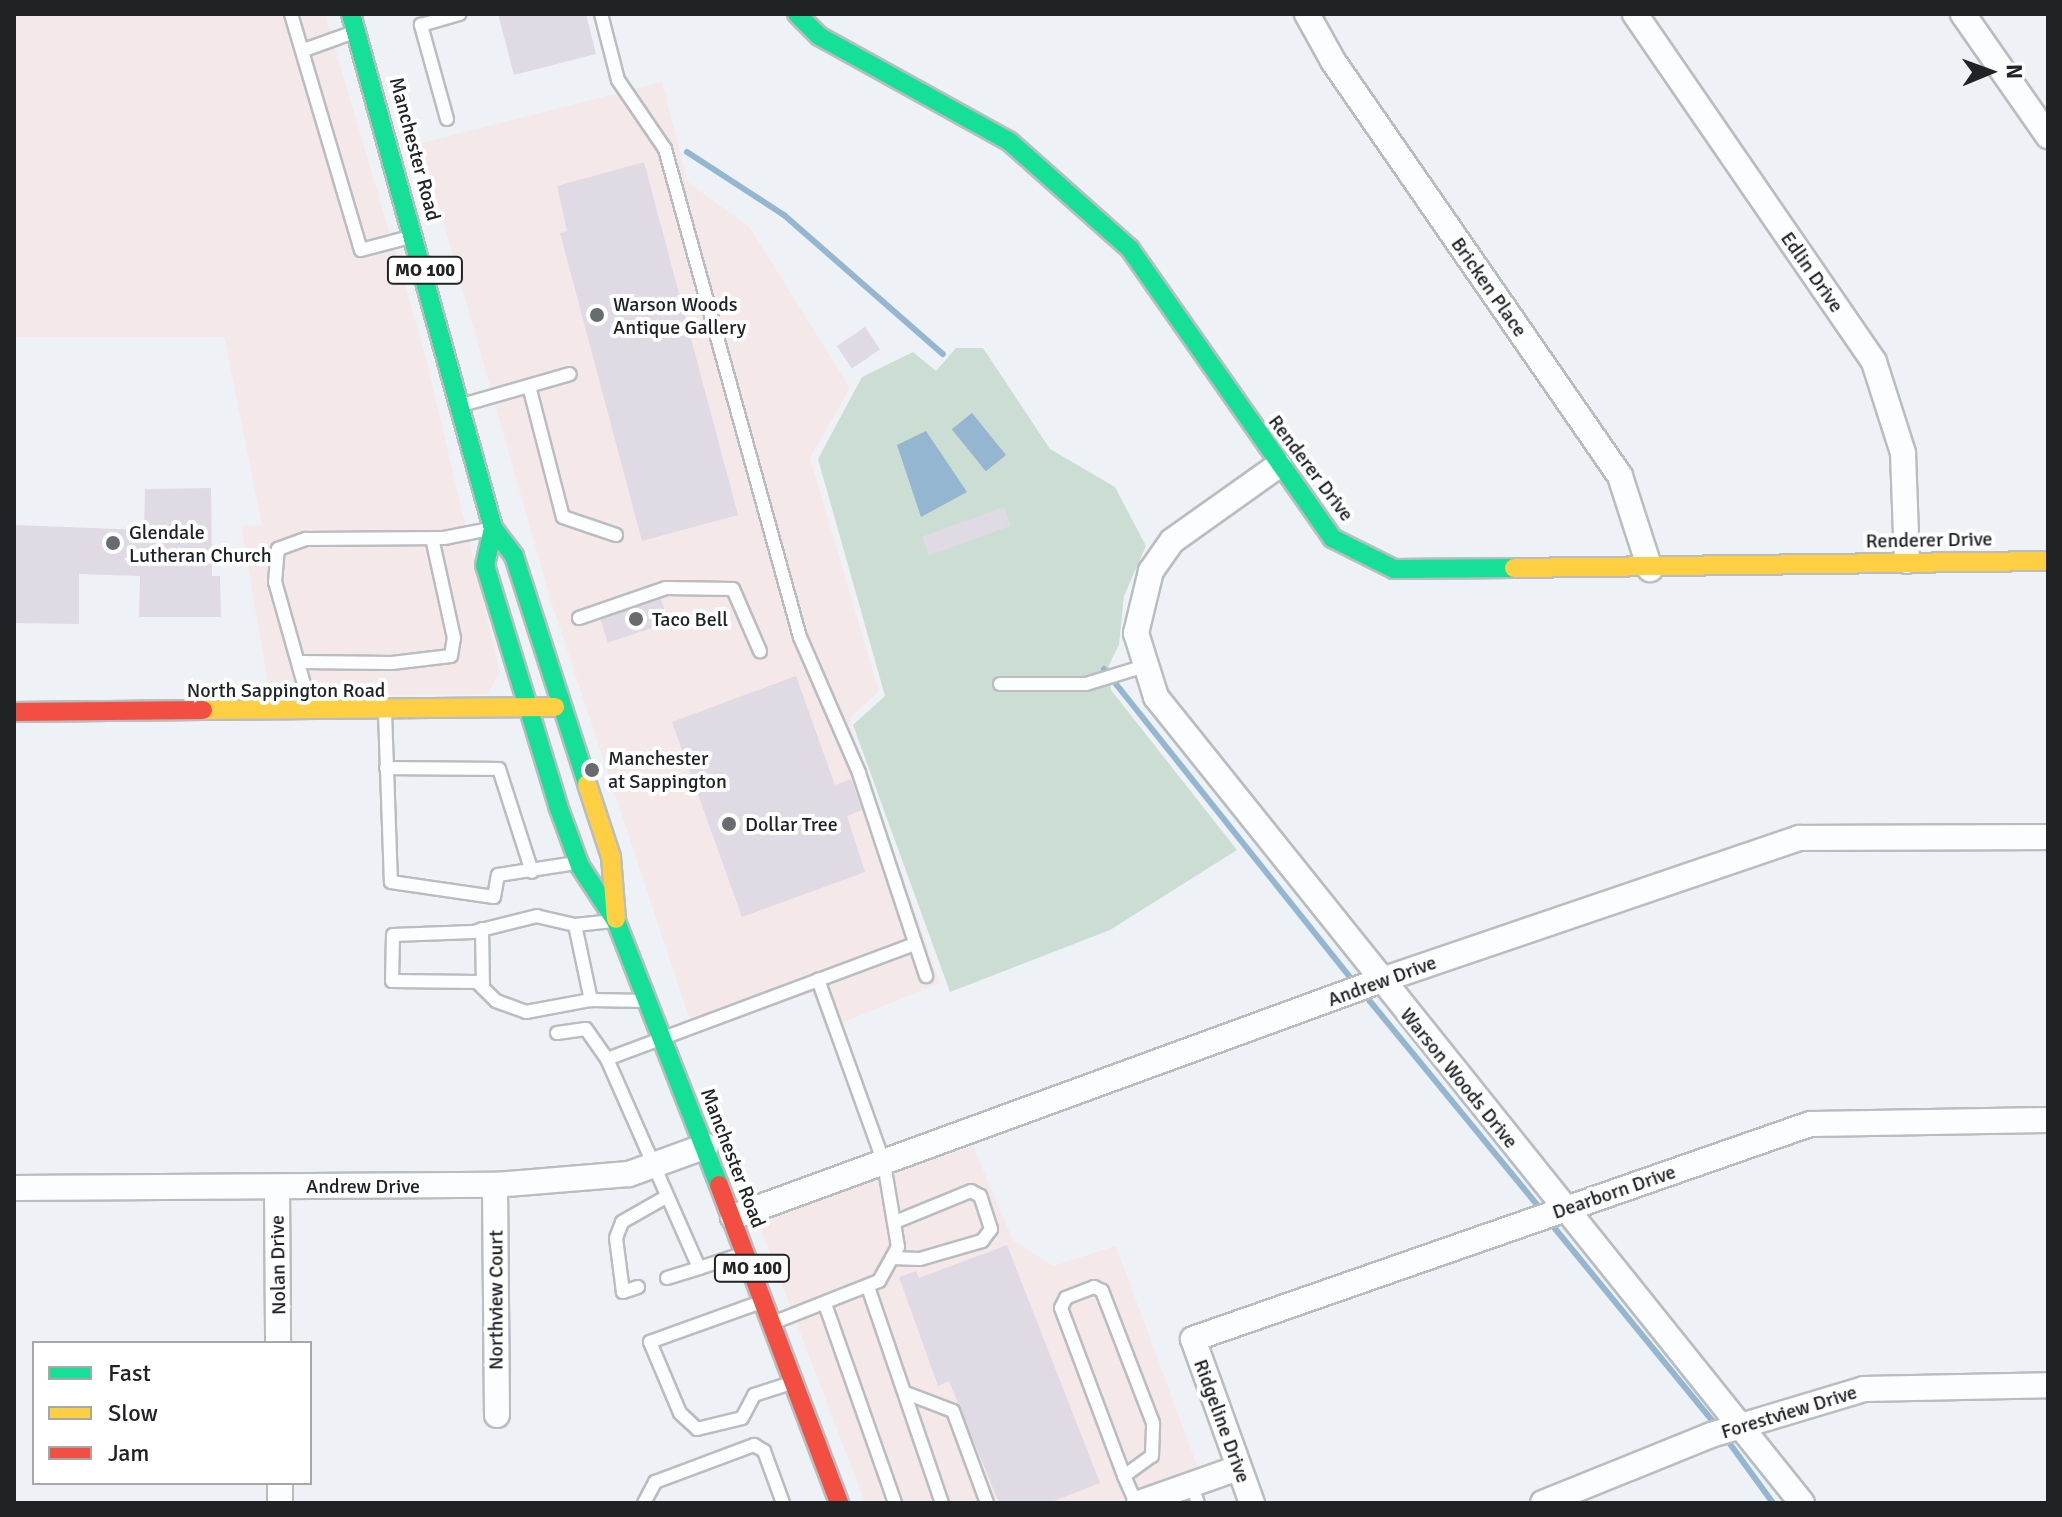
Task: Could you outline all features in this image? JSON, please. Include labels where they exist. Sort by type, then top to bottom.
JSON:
[{"type":"street","name":"Renderer Drive","points":[[797,14],[819,36],[1010,142],[1130,249],[1332,538],[1394,569],[1650,569],[1907,561],[2048,561]]},
{"type":"street","name":"Bricken Place","points":[[1307,14],[1333,61],[1620,476],[1650,569]]},
{"type":"street","name":"Edlin Drive","points":[[1635,14],[1874,362],[1903,453],[1907,561]]},
{"type":"street","points":[[1963,14],[2048,136]]},
{"type":"street","name":"Manchester Road","points":[[354,22],[416,236],[493,528],[514,556],[558,707],[611,857],[616,921]]},
{"type":"street","name":"Warson Woods Drive","points":[[1279,465],[1172,541],[1151,571],[1137,609],[1142,667],[1156,697],[1367,986],[1560,1210],[1728,1429],[1802,1503]]},
{"type":"street","name":"Manchester Road","points":[[493,528],[485,565],[525,710],[578,862],[616,921],[649,1001],[839,1503]]},
{"type":"street","name":"North Sappington Road","points":[[14,712],[385,712],[558,707]]},
{"type":"street","name":"Andrew Drive","points":[[733,1217],[1367,986],[1799,838],[2048,837]]},
{"type":"street","name":"Dearborn Drive","points":[[1193,1339],[1810,1124],[2048,1120]]},
{"type":"street","name":"Andrew Drive","points":[[14,1188],[495,1185],[593,1179],[652,1166],[706,1146]]},
{"type":"street","name":"Northview Court","points":[[495,1185],[497,1415]]},
{"type":"street","name":"Nolan Drive","points":[[277,1187],[278,1341]]},
{"type":"street","name":"Ridgeline Drive","points":[[1193,1339],[1252,1503]]},
{"type":"street","name":"Forestview Drive","points":[[1543,1503],[1728,1429],[1864,1389],[2048,1385]]},
{"type":"street","points":[[1138,1503],[1194,1493],[1238,1468]]},
{"type":"lane","points":[[291,14],[361,250],[416,236]]},
{"type":"lane","points":[[447,119],[421,25],[459,14]]},
{"type":"lane","points":[[601,14],[618,80],[665,149],[800,637],[859,773],[926,976]]},
{"type":"lane","points":[[304,50],[354,22]]},
{"type":"lane","points":[[459,405],[570,374]]},
{"type":"lane","points":[[529,386],[563,517],[616,535]]},
{"type":"lane","points":[[312,712],[303,662],[275,582],[273,557],[284,543],[432,538],[493,528]]},
{"type":"lane","points":[[303,662],[392,663],[451,656],[454,638],[432,538]]},
{"type":"lane","points":[[579,618],[666,588],[733,589],[760,651]]},
{"type":"lane","points":[[1000,684],[1086,684],[1142,667]]},
{"type":"lane","points":[[385,712],[391,882],[494,897],[498,875],[532,872],[578,862]]},
{"type":"lane","points":[[386,768],[499,769],[532,872]]},
{"type":"lane","points":[[616,921],[575,925],[537,916],[482,929],[393,935],[392,981],[477,982],[496,1001],[526,1012],[591,1000],[649,1001]]},
{"type":"lane","points":[[575,925],[591,1000]]},
{"type":"lane","points":[[482,929],[483,988]]},
{"type":"lane","points":[[607,1059],[662,1035],[915,944]]},
{"type":"lane","points":[[772,1323],[879,1281],[898,1247],[884,1163],[818,980]]},
{"type":"lane","points":[[557,1033],[586,1029],[607,1059],[699,1268]]},
{"type":"lane","points":[[892,1258],[920,1259],[982,1241],[991,1229],[980,1196],[971,1191],[895,1222]]},
{"type":"lane","points":[[638,1287],[623,1292],[616,1238],[622,1222],[666,1197]]},
{"type":"lane","points":[[667,1278],[746,1253]]},
{"type":"lane","points":[[868,1287],[942,1503]]},
{"type":"lane","points":[[1124,1476],[1152,1456],[1153,1423],[1102,1291],[1094,1287],[1066,1298],[1061,1308],[1124,1476],[1138,1503]]},
{"type":"lane","points":[[764,1301],[650,1342],[680,1413],[697,1429],[742,1418],[754,1395],[795,1381]]},
{"type":"lane","points":[[825,1304],[895,1503]]},
{"type":"lane","points":[[906,1393],[953,1411],[987,1503]]},
{"type":"lane","points":[[644,1503],[655,1482],[754,1445],[764,1451],[783,1503]]},
{"type":"shaded area","points":[[14,14],[325,14],[424,350],[500,671],[488,694],[270,695],[241,526],[262,525],[224,337],[15,337]]},
{"type":"shaded area","points":[[662,82],[688,182],[750,228],[850,388],[810,458],[879,691],[851,717],[851,728],[940,983],[826,1029],[812,993],[694,1033],[550,598],[421,143]]},
{"type":"shaded area","points":[[973,1146],[1013,1240],[1053,1266],[1116,1246],[1205,1487],[1160,1503],[865,1503],[757,1219]]},
{"type":"green space","points":[[956,348],[983,348],[1050,449],[1115,487],[1146,546],[1124,596],[1119,645],[1109,665],[1111,690],[1237,850],[1110,930],[950,992],[853,725],[885,696],[818,459],[862,377],[913,352],[936,371]]},
{"type":"water","points":[[972,413],[1006,455],[986,471],[952,429]]},
{"type":"water","points":[[926,431],[967,492],[921,517],[897,445]]},
{"type":"building","points":[[498,14],[586,14],[596,54],[514,75]]},
{"type":"building","points":[[644,162],[738,515],[642,541],[560,233],[567,231],[557,186]]},
{"type":"building","points":[[865,327],[880,349],[852,368],[837,346]]},
{"type":"building","name":"Glendale Lutheran Church","points":[[211,488],[212,576],[220,576],[221,617],[139,617],[140,576],[79,574],[79,624],[14,623],[14,525],[144,530],[145,489]]},
{"type":"building","points":[[1004,507],[1011,526],[929,556],[922,537]]},
{"type":"building","name":"Taco Bell","points":[[661,599],[669,623],[608,643],[600,619]]},
{"type":"building","points":[[796,676],[835,785],[851,779],[862,810],[847,816],[865,872],[742,917],[672,722]]},
{"type":"building","points":[[1007,1245],[1100,1483],[1049,1503],[999,1503],[949,1381],[938,1386],[899,1277],[916,1271],[919,1278]]},
{"type":"waterway","points":[[687,152],[784,215],[943,354]]},
{"type":"waterway","points":[[1104,669],[1354,982]]},
{"type":"waterway","points":[[1364,994],[1542,1211]]},
{"type":"waterway","points":[[1548,1220],[1718,1428]]},
{"type":"waterway","points":[[1725,1437],[1773,1503]]},
{"type":"traffic: fast","points":[[351,14],[493,528],[514,556],[587,784]]},
{"type":"traffic: fast","points":[[797,14],[819,36],[1010,142],[1130,249],[1332,538],[1394,569],[1514,568]]},
{"type":"traffic: fast","points":[[493,528],[485,565],[558,806],[580,866],[616,921],[719,1185]]},
{"type":"traffic: slow","points":[[1514,568],[2048,561]]},
{"type":"traffic: slow","points":[[203,710],[555,707]]},
{"type":"traffic: slow","points":[[587,784],[611,857],[616,919]]},
{"type":"traffic: jam","points":[[14,712],[203,710]]},
{"type":"traffic: jam","points":[[719,1185],[839,1503]]},
{"type":"place","name":"Warson Woods Antique Gallery","points":[[597,315]]},
{"type":"place","name":"Glendale Lutheran Church","points":[[113,543]]},
{"type":"place","name":"Taco Bell","points":[[636,619]]},
{"type":"place","name":"Manchester at Sappington","points":[[592,770]]},
{"type":"place","name":"Dollar Tree","points":[[729,824]]}]
